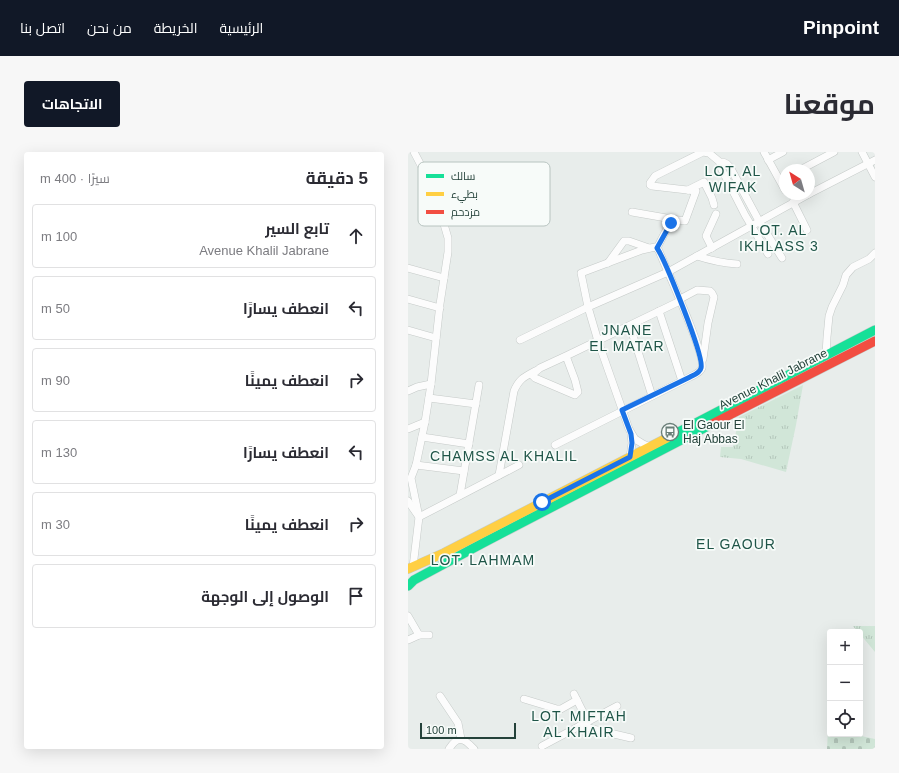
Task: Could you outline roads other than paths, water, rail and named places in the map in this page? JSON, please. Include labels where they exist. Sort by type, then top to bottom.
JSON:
[{"type":"main road","name":"Avenue Khalil Jabrane","points":[[408,586],[419,578],[483,543],[698,431],[875,330]]},
{"type":"main road","name":"Avenue Khalil Jabrane","points":[[410,568],[444,553],[630,457],[823,361],[875,340]]},
{"type":"street","points":[[414,152],[419,162]]},
{"type":"street","points":[[632,212],[685,221],[696,191],[654,186],[650,185],[650,183],[655,176],[703,152],[709,153],[721,163],[725,162],[730,167],[759,221],[782,258]]},
{"type":"street","points":[[764,152],[768,160],[779,174]]},
{"type":"street","points":[[768,160],[783,152]]},
{"type":"street","points":[[811,164],[834,152]]},
{"type":"street","points":[[862,152],[872,161],[875,177]]},
{"type":"street","points":[[815,191],[872,161]]},
{"type":"street","points":[[721,163],[720,165],[722,170],[745,215],[768,254]]},
{"type":"street","points":[[688,190],[704,182],[714,205]]},
{"type":"street","points":[[790,200],[808,230]]},
{"type":"street","points":[[520,340],[588,307],[668,272],[798,200]]},
{"type":"street","points":[[712,248],[706,236],[716,214]]},
{"type":"street","points":[[630,457],[632,443],[631,434],[598,341],[588,307],[581,273],[653,248],[672,219]]},
{"type":"street","points":[[410,568],[419,517],[409,478],[416,465],[431,384],[448,252],[448,238],[444,226]]},
{"type":"street","points":[[608,263],[624,241],[653,248],[668,272],[680,300],[699,350],[702,363]]},
{"type":"street","points":[[823,361],[829,316],[846,275],[853,267],[869,259],[875,253]]},
{"type":"street","points":[[697,256],[718,262],[737,264]]},
{"type":"street","points":[[408,268],[444,278]]},
{"type":"street","points":[[499,475],[514,391],[517,383],[522,378],[630,326],[697,290],[710,291],[712,293],[714,297],[708,323],[702,368],[699,372],[555,445]]},
{"type":"street","points":[[408,299],[440,308]]},
{"type":"street","points":[[659,311],[682,381]]},
{"type":"street","points":[[630,326],[652,396]]},
{"type":"street","points":[[408,330],[436,338]]},
{"type":"street","points":[[536,370],[532,374],[535,378],[575,395],[578,392],[566,356]]},
{"type":"street","points":[[408,390],[431,384]]},
{"type":"street","points":[[408,385],[417,387]]},
{"type":"street","points":[[460,495],[479,386]]},
{"type":"street","points":[[429,398],[476,404]]},
{"type":"street","points":[[408,429],[425,422]]},
{"type":"street","points":[[631,434],[639,442],[650,447]]},
{"type":"street","points":[[422,437],[469,444]]},
{"type":"street","points":[[416,465],[464,471]]},
{"type":"street","points":[[419,517],[519,465]]},
{"type":"street","points":[[408,501],[419,517]]},
{"type":"street","points":[[408,616],[419,635]]},
{"type":"street","points":[[408,640],[419,635],[429,634]]},
{"type":"street","points":[[440,696],[458,723],[462,739],[474,749]]},
{"type":"street","points":[[524,699],[561,709],[575,697],[588,722]]},
{"type":"street","points":[[540,748],[617,706]]},
{"type":"street","points":[[580,726],[631,738]]},
{"type":"street","points":[[449,749],[454,742],[462,739]]},
{"type":"place","name":"El Gaour El Haj Abbas","points":[[670,432]]},
{"type":"district","name":"LOT. AL WIFAK","points":[[733,180]]},
{"type":"district","name":"LOT. AL IKHLASS 3","points":[[779,238]]},
{"type":"district","name":"JNANE EL MATAR","points":[[627,338]]},
{"type":"district","name":"CHAMSS AL KHALIL","points":[[504,456]]},
{"type":"district","name":"EL GAOUR","points":[[736,544]]},
{"type":"district","name":"LOT. LAHMAM","points":[[483,560]]},
{"type":"district","name":"LOT. MIFTAH AL KHAIR","points":[[579,724]]}]
